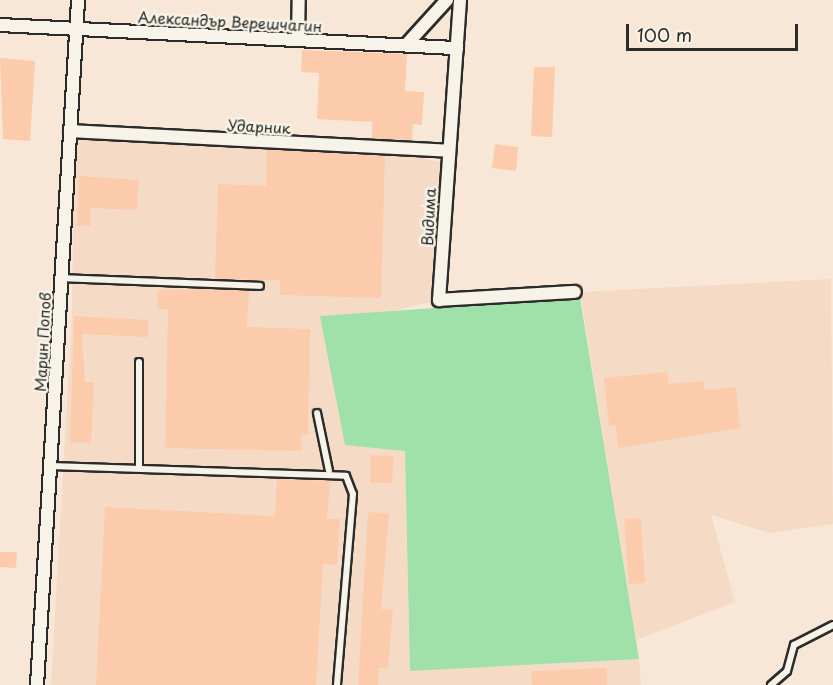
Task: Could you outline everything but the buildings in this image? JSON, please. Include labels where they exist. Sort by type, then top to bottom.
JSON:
[{"type":"street","name":"Марин Попов","points":[[37,685],[78,0]]},
{"type":"street","points":[[298,39],[299,0]]},
{"type":"street","points":[[406,45],[447,0]]},
{"type":"street","name":"Видима","points":[[460,0],[458,48],[447,151],[440,300],[575,292]]},
{"type":"street","name":"Александър Верешчагин","points":[[0,25],[458,48]]},
{"type":"street","name":"Ударник","points":[[70,131],[447,151]]},
{"type":"lane","points":[[61,278],[260,286]]},
{"type":"lane","points":[[139,362],[139,467]]},
{"type":"lane","points":[[317,413],[329,471]]},
{"type":"lane","points":[[50,466],[329,471],[346,476],[353,494],[337,685]]},
{"type":"lane","points":[[771,685],[787,671],[794,645],[833,625]]},
{"type":"shaded area","points":[[74,129],[385,151],[446,163],[439,300],[372,316],[321,316],[405,451],[410,670],[639,659],[641,685],[51,685],[72,314]]},
{"type":"shaded area","points":[[831,279],[833,524],[769,533],[711,515],[735,602],[636,640],[580,292]]},
{"type":"green space","points":[[580,298],[639,659],[410,671],[405,451],[345,445],[320,316]]}]
